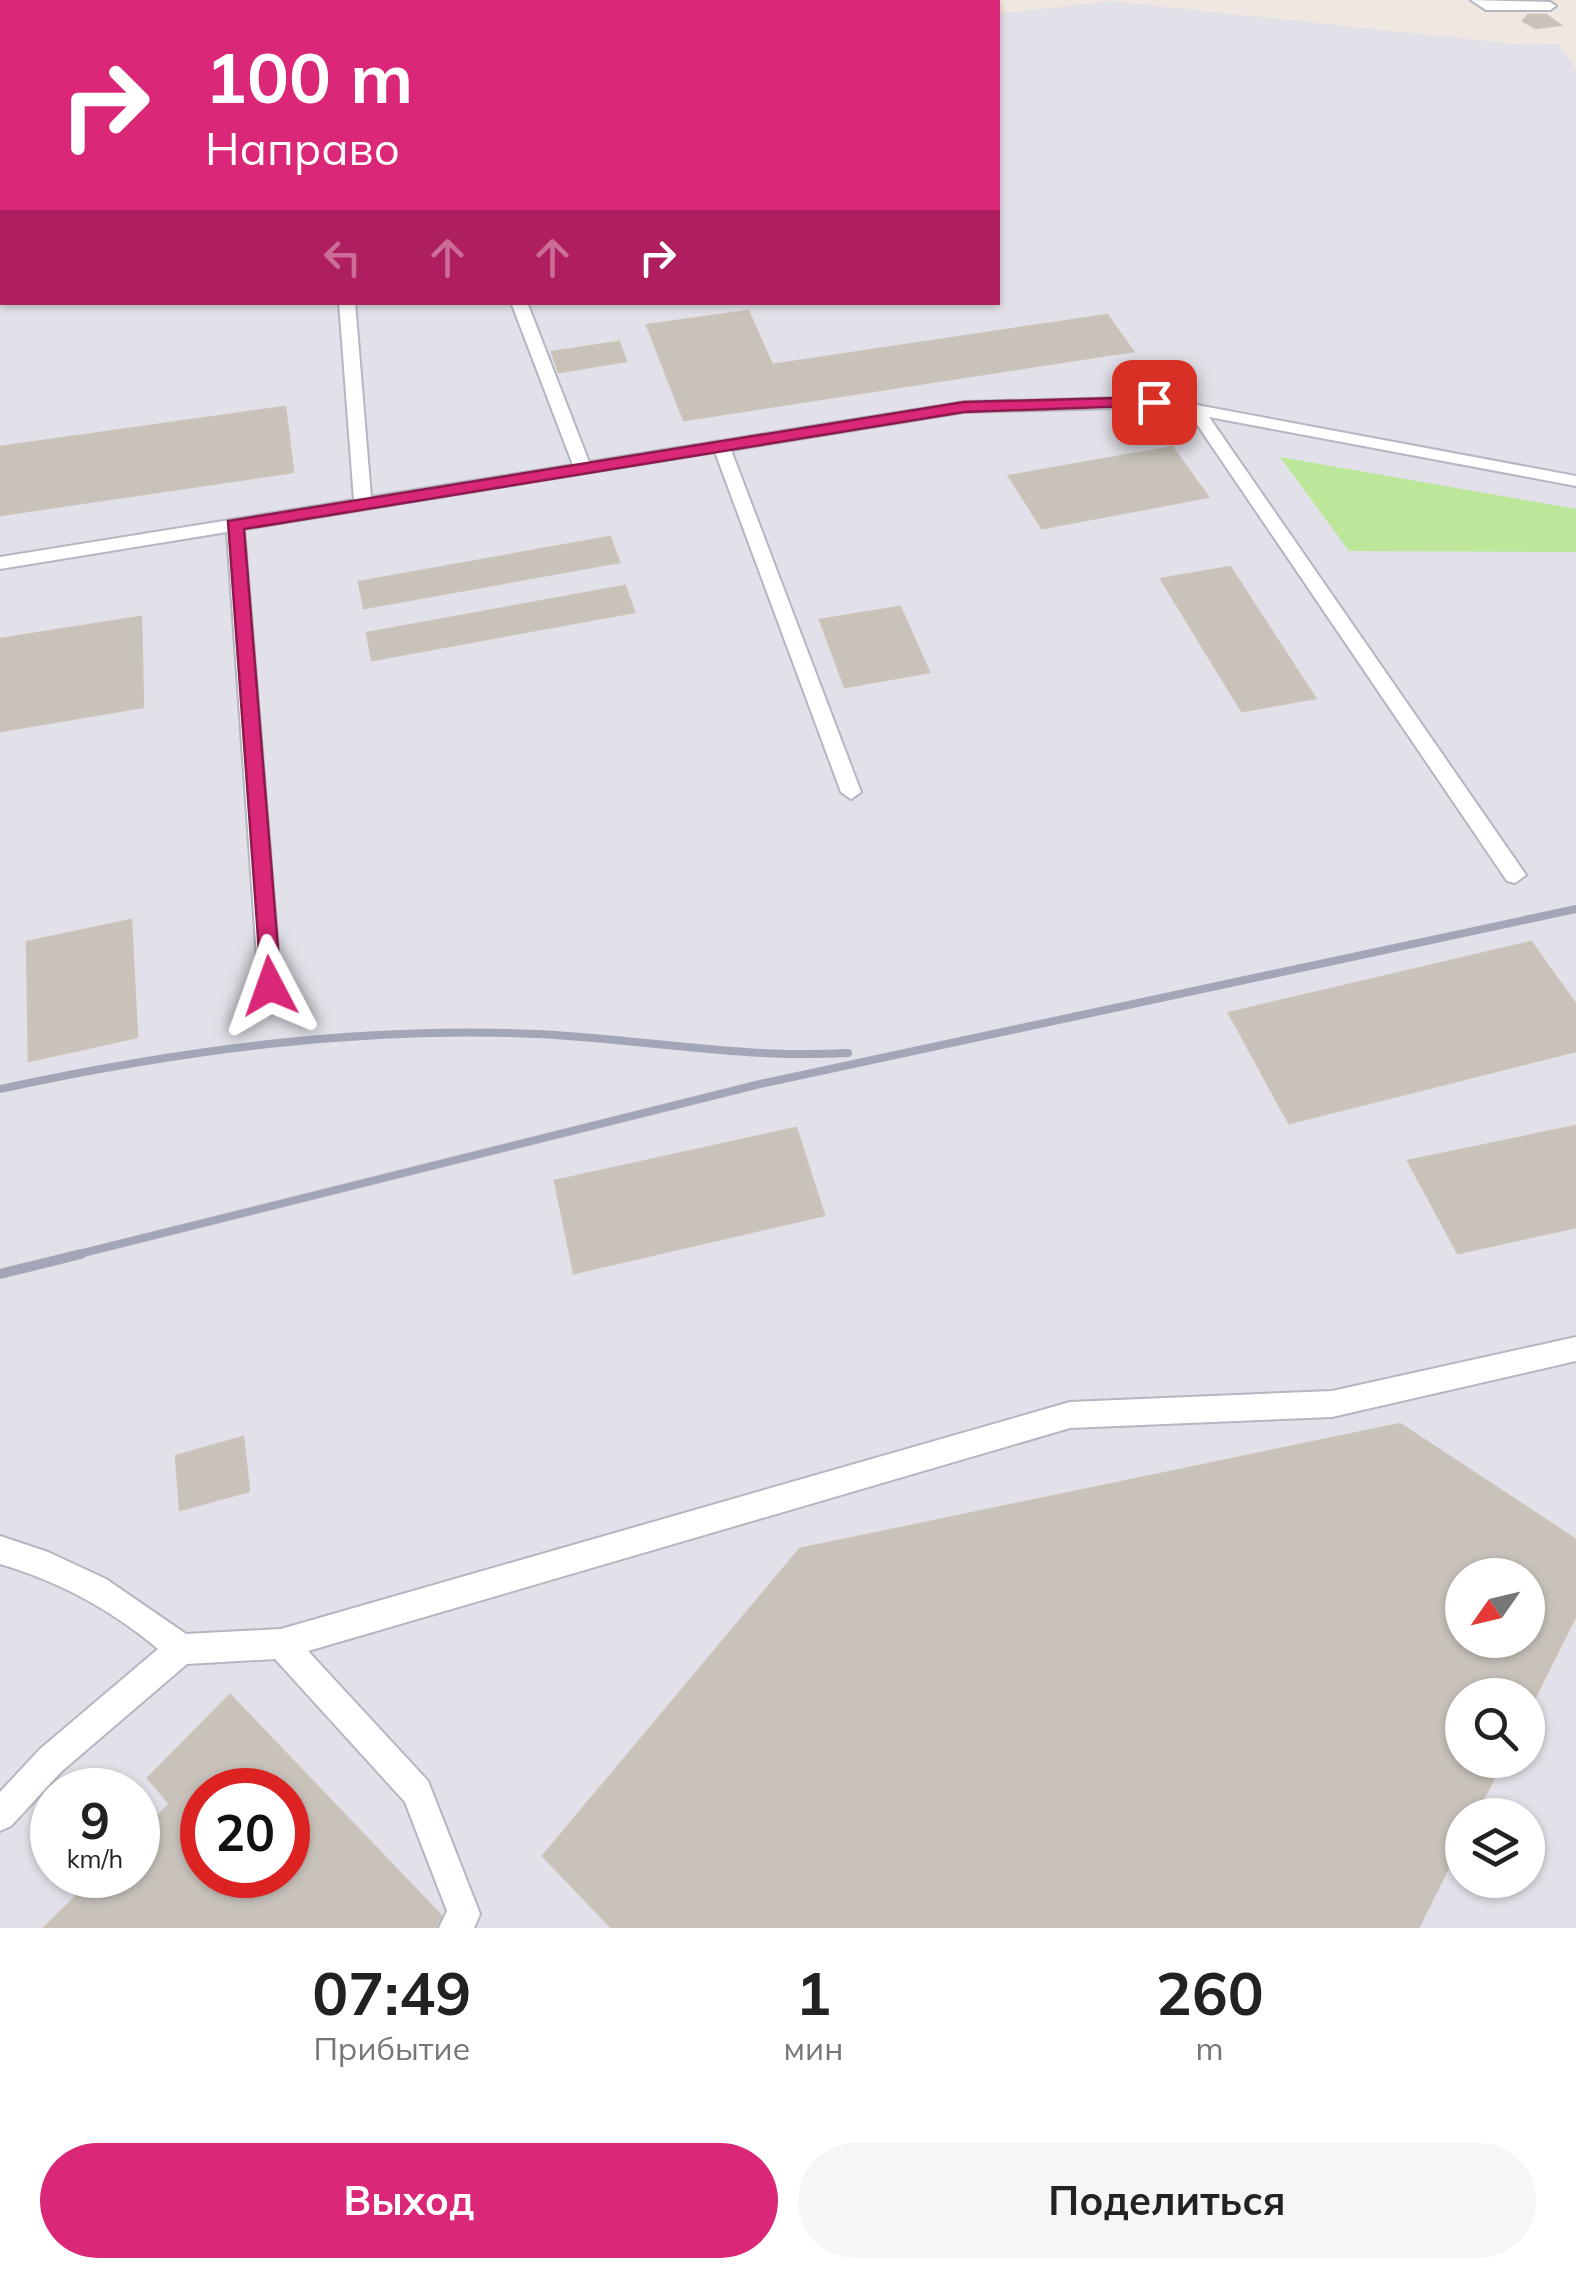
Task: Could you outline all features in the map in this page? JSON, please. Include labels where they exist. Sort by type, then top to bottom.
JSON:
[{"type":"lane","points":[[1492,25],[1481,3],[1550,6]]},
{"type":"lane","points":[[347,305],[363,504]]},
{"type":"lane","points":[[520,305],[582,469]]},
{"type":"lane","points":[[0,563],[964,407],[1154,402],[1576,481]]},
{"type":"lane","points":[[1195,410],[1515,875]]},
{"type":"lane","points":[[722,446],[851,792]]},
{"type":"lane","points":[[235,525],[270,986]]},
{"type":"lane","points":[[0,1815],[51,1760],[180,1649],[280,1644],[1070,1415],[1332,1404],[1576,1349]]},
{"type":"lane","points":[[0,1550],[22,1556],[142,1615],[180,1649]]},
{"type":"lane","points":[[280,1644],[416,1792],[464,1914],[455,1928]]},
{"type":"shaded area","points":[[1109,1],[1524,45],[1560,44],[1576,70],[1576,1928],[0,1928],[0,305],[1000,305],[1000,14]]},
{"type":"green space","points":[[1280,457],[1576,509],[1576,552],[1349,551]]},
{"type":"building","points":[[1528,15],[1546,15],[1560,25],[1536,28],[1523,21]]},
{"type":"building","points":[[748,311],[772,365],[1107,315],[1133,351],[684,420],[647,325]]},
{"type":"building","points":[[619,342],[626,361],[559,372],[552,352]]},
{"type":"building","points":[[285,407],[293,472],[0,515],[0,447]]},
{"type":"building","points":[[1172,447],[1208,497],[1042,528],[1009,476]]},
{"type":"building","points":[[610,537],[619,562],[364,608],[359,582]]},
{"type":"building","points":[[1230,567],[1315,698],[1242,711],[1161,579]]},
{"type":"building","points":[[625,586],[634,612],[372,660],[367,633]]},
{"type":"building","points":[[900,607],[929,672],[845,687],[820,620]]},
{"type":"building","points":[[141,617],[143,707],[0,731],[0,639]]},
{"type":"building","points":[[131,920],[137,1037],[29,1061],[27,942]]},
{"type":"building","points":[[1531,942],[1576,1005],[1576,1051],[1289,1123],[1229,1013]]},
{"type":"building","points":[[1576,1126],[1576,1227],[1458,1253],[1408,1161]]},
{"type":"building","points":[[796,1128],[824,1215],[574,1273],[555,1181]]},
{"type":"building","points":[[1400,1424],[1576,1540],[1576,1615],[1544,1678],[1445,1678],[1445,1778],[1494,1778],[1484,1798],[1445,1798],[1445,1874],[1418,1928],[612,1928],[543,1856],[800,1549]]},
{"type":"building","points":[[243,1437],[249,1491],[180,1510],[176,1456]]},
{"type":"building","points":[[230,1695],[300,1768],[180,1768],[180,1898],[310,1898],[310,1779],[445,1920],[441,1928],[44,1928],[75,1898],[160,1898],[160,1814],[170,1804],[160,1792],[158,1768]]},
{"type":"railway","points":[[71,1256],[760,1084],[1576,909]]},
{"type":"railway","points":[[0,1089],[200,1053],[401,1034],[537,1034],[731,1051],[848,1053]]},
{"type":"railway","points":[[0,1274],[81,1254]]},
{"type":"route","points":[[270,986],[235,525],[964,407],[1154,402]]}]
